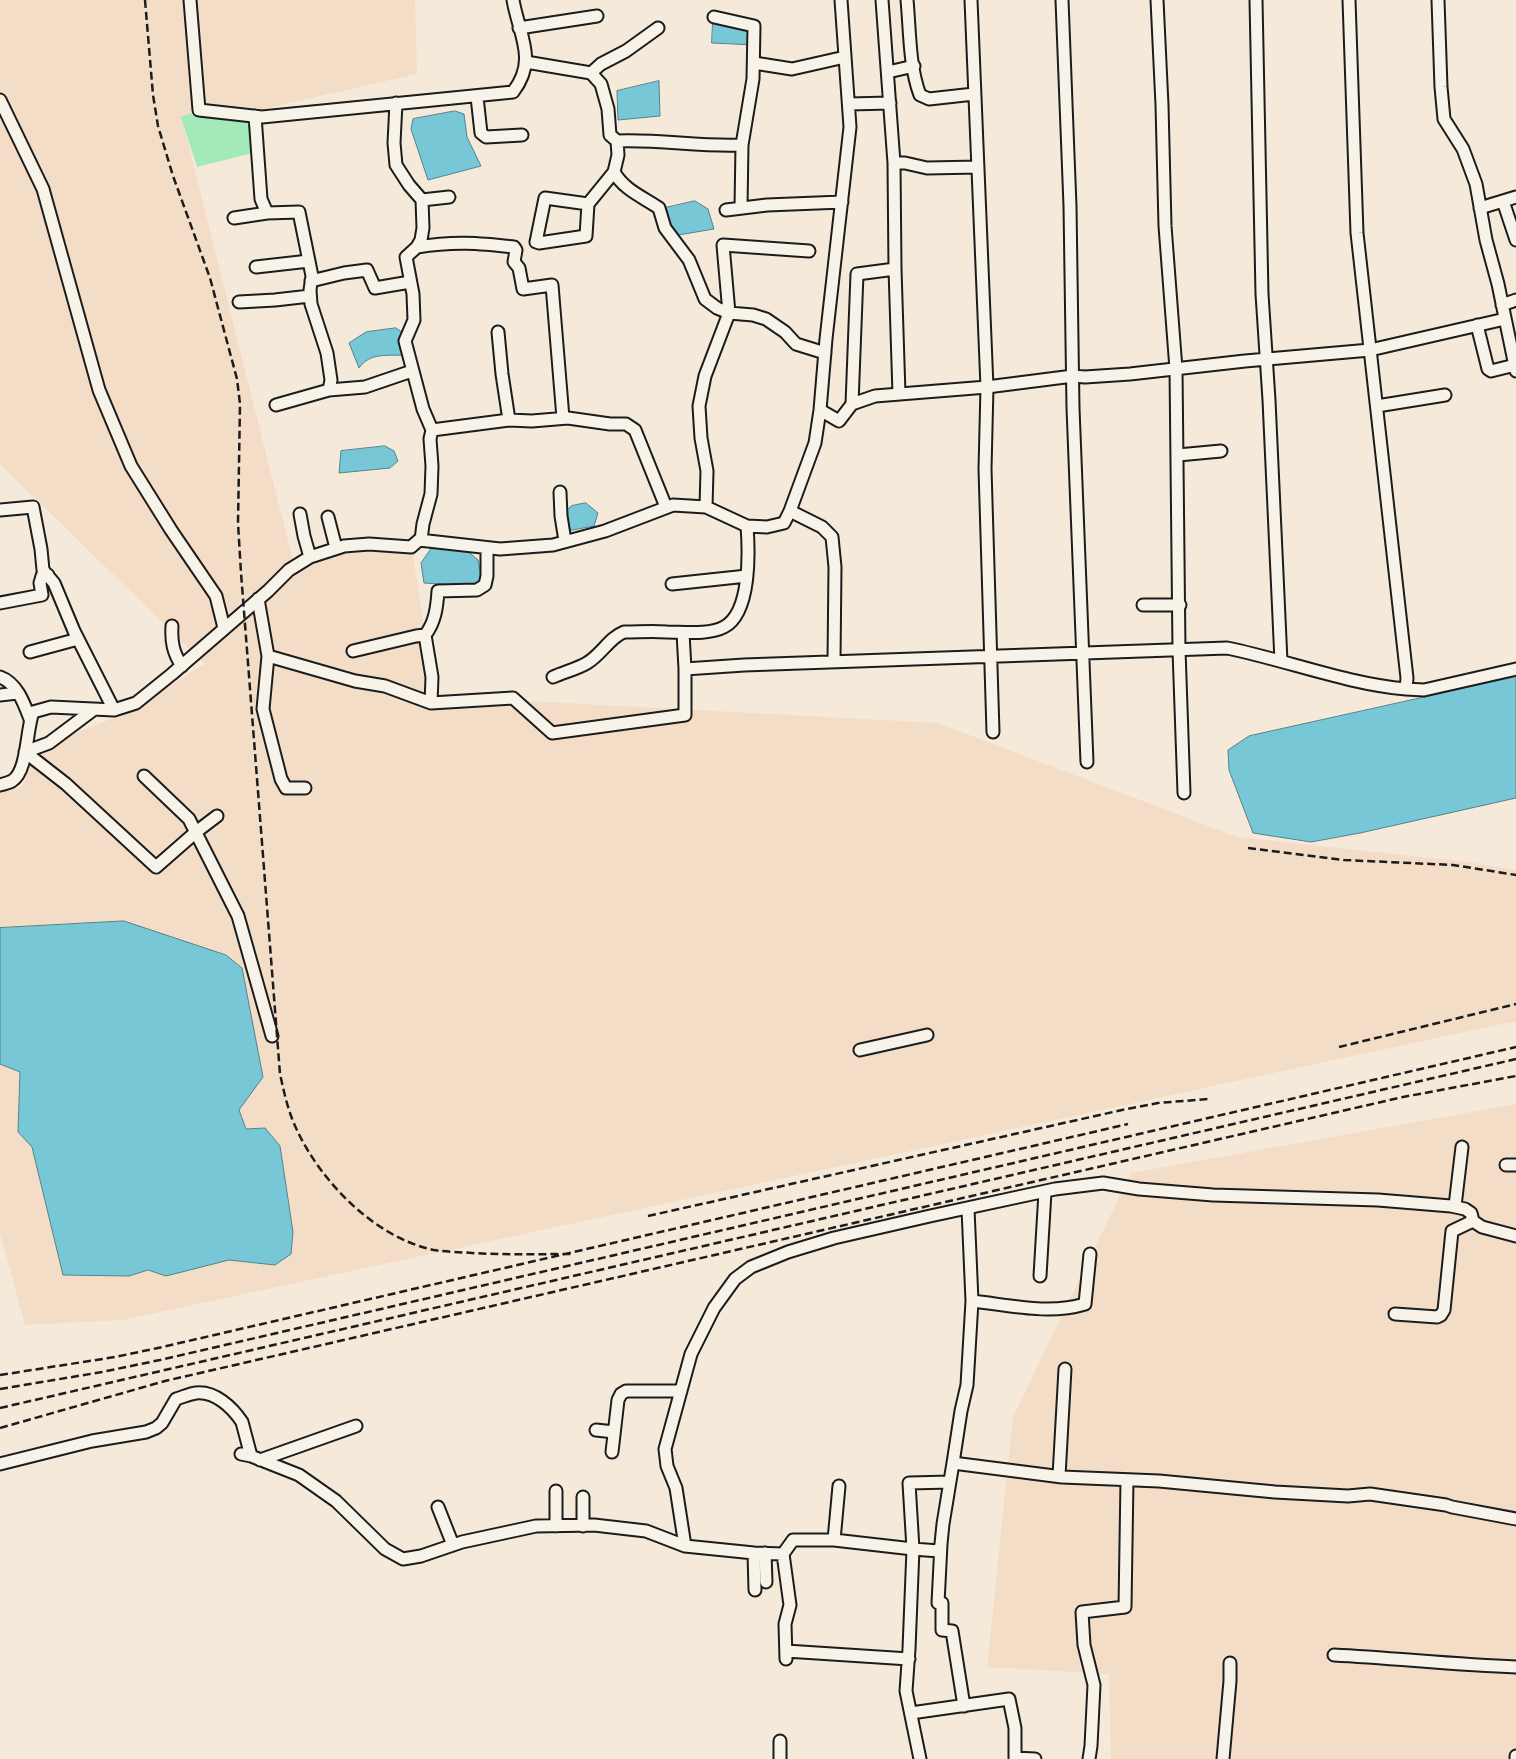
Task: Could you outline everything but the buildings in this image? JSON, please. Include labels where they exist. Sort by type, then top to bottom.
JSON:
[{"type":"street","points":[[190,0],[199,110],[262,117],[512,92],[521,81],[526,62],[525,46],[513,0]]},
{"type":"street","points":[[0,785],[11,782],[18,775],[33,712],[51,707],[114,710],[136,702],[182,666],[289,570],[310,558],[336,548],[369,544],[411,547],[419,540],[500,549],[553,544],[605,531],[673,505],[706,508],[747,526],[767,527],[784,523],[815,443],[850,136],[841,0]]},
{"type":"street","points":[[882,0],[894,163],[899,394]]},
{"type":"street","points":[[907,0],[914,66],[920,95],[929,99],[974,94]]},
{"type":"street","points":[[971,0],[987,387],[986,469],[993,732]]},
{"type":"street","points":[[1062,0],[1087,762]]},
{"type":"street","points":[[1157,0],[1165,226],[1176,368],[1179,650],[1184,793]]},
{"type":"street","points":[[1256,0],[1262,294],[1269,400],[1280,661]]},
{"type":"street","points":[[1349,0],[1357,233],[1407,678],[1406,689]]},
{"type":"street","points":[[1438,0],[1444,120],[1464,149],[1476,184],[1486,240],[1509,327],[1515,368],[1491,371],[1488,369],[1478,329]]},
{"type":"street","points":[[519,28],[597,16]]},
{"type":"street","points":[[714,17],[754,26],[753,79],[742,146],[741,208]]},
{"type":"street","points":[[592,73],[602,64],[658,28]]},
{"type":"street","points":[[754,63],[792,69],[845,57]]},
{"type":"street","points":[[526,62],[592,73],[601,84],[608,109],[610,135],[617,141],[635,140],[742,146]]},
{"type":"street","points":[[888,72],[914,66]]},
{"type":"street","points":[[477,97],[481,133],[483,136],[522,135]]},
{"type":"street","points":[[0,100],[43,189],[99,390],[131,466],[171,530],[216,596],[224,628]]},
{"type":"street","points":[[396,103],[394,143],[396,165],[422,200],[423,228],[421,240],[418,247],[406,258],[414,320],[405,341],[423,409],[432,430],[430,439],[432,466],[431,494],[421,540]]},
{"type":"street","points":[[849,104],[890,103]]},
{"type":"street","points":[[255,116],[261,199],[267,213]]},
{"type":"street","points":[[588,204],[545,198],[536,242],[586,236],[588,204],[614,172],[618,155],[617,141]]},
{"type":"street","points":[[894,163],[905,163],[927,168],[978,167]]},
{"type":"street","points":[[614,172],[619,181],[634,193],[660,208],[664,228],[689,260],[705,299],[717,308],[729,312],[753,315],[766,319],[785,332],[796,344],[825,353]]},
{"type":"street","points":[[1480,208],[1516,197]]},
{"type":"street","points":[[422,200],[449,198]]},
{"type":"street","points":[[1503,201],[1516,240]]},
{"type":"street","points":[[726,210],[767,205],[842,202]]},
{"type":"street","points":[[234,218],[267,213],[299,212],[309,261],[311,304],[327,354],[331,380],[329,390]]},
{"type":"street","points":[[418,247],[444,242],[469,242],[514,247],[516,250],[514,262],[518,268],[523,289],[552,285],[563,418]]},
{"type":"street","points":[[706,508],[707,471],[698,406],[705,376],[729,312],[723,245],[809,251]]},
{"type":"street","points":[[256,267],[309,261]]},
{"type":"street","points":[[311,281],[367,270],[375,288],[410,282]]},
{"type":"street","points":[[852,404],[857,274],[895,270]]},
{"type":"street","points":[[239,302],[310,296]]},
{"type":"street","points":[[1502,305],[1516,300]]},
{"type":"street","points":[[820,410],[839,421],[852,404],[876,396],[987,387],[1073,376],[1085,377],[1370,350],[1478,329],[1509,327]]},
{"type":"street","points":[[498,332],[509,420]]},
{"type":"street","points":[[276,405],[329,390],[365,387],[412,371]]},
{"type":"street","points":[[1376,406],[1445,396]]},
{"type":"street","points":[[432,430],[509,420],[532,421],[563,418],[610,424],[626,424],[635,430],[666,507]]},
{"type":"street","points":[[1178,456],[1221,451]]},
{"type":"street","points":[[560,492],[565,541]]},
{"type":"street","points":[[0,510],[33,507],[43,570],[54,583],[78,639],[114,710]]},
{"type":"street","points":[[790,510],[822,527],[832,537],[835,567],[834,661]]},
{"type":"street","points":[[300,514],[310,558]]},
{"type":"street","points":[[328,516],[336,548]]},
{"type":"street","points":[[553,677],[587,662],[599,654],[615,636],[624,632],[698,633],[725,627],[741,610],[747,576],[747,526]]},
{"type":"street","points":[[353,651],[425,635],[432,628],[437,608],[438,591],[477,590],[485,585],[487,576],[487,548]]},
{"type":"street","points":[[0,603],[42,595],[40,583],[42,576],[48,575]]},
{"type":"street","points":[[672,584],[747,576]]},
{"type":"street","points":[[258,599],[268,656],[263,709],[281,779],[286,788],[305,788]]},
{"type":"street","points":[[1143,605],[1180,604]]},
{"type":"street","points":[[172,626],[171,638],[175,656],[182,666]]},
{"type":"street","points":[[268,656],[355,681],[386,686],[431,703],[513,698],[552,733],[685,715],[683,633]]},
{"type":"street","points":[[425,635],[432,677],[431,703]]},
{"type":"street","points":[[30,652],[78,639]]},
{"type":"street","points":[[685,669],[834,661],[1227,648],[1377,686],[1424,690],[1516,669]]},
{"type":"street","points":[[0,677],[9,681],[18,692],[30,719]]},
{"type":"street","points":[[0,695],[18,692]]},
{"type":"street","points":[[25,752],[49,743],[93,710]]},
{"type":"street","points":[[25,752],[66,784],[156,866],[217,816]]},
{"type":"street","points":[[144,776],[189,819],[238,916],[272,1036]]},
{"type":"street","points":[[860,1050],[927,1035]]},
{"type":"street","points":[[1454,1206],[1462,1147]]},
{"type":"street","points":[[685,1546],[676,1488],[667,1466],[665,1449],[691,1354],[714,1308],[735,1279],[751,1267],[788,1252],[834,1238],[1045,1192],[1103,1183],[1139,1190],[1378,1200],[1454,1206],[1471,1213],[1473,1220],[1482,1227],[1516,1236]]},
{"type":"street","points":[[1040,1276],[1045,1192]]},
{"type":"street","points":[[964,1706],[952,1631],[942,1630],[942,1603],[938,1604],[943,1524],[961,1411],[968,1385],[972,1301],[968,1209]]},
{"type":"street","points":[[1395,1314],[1437,1316],[1442,1314],[1452,1231],[1473,1220]]},
{"type":"street","points":[[972,1301],[1052,1310],[1069,1309],[1085,1304],[1090,1254]]},
{"type":"street","points":[[1059,1476],[1065,1369]]},
{"type":"street","points":[[612,1452],[618,1400],[621,1394],[626,1391],[681,1391]]},
{"type":"street","points":[[0,1464],[92,1441],[146,1432],[162,1423],[176,1399],[195,1393],[216,1397],[226,1404],[239,1418],[251,1457]]},
{"type":"street","points":[[251,1457],[356,1426]]},
{"type":"street","points":[[596,1430],[614,1432]]},
{"type":"street","points":[[251,1457],[299,1476],[336,1501],[385,1549],[403,1559],[421,1556],[453,1545],[536,1526],[582,1526],[646,1531],[685,1546],[783,1554]]},
{"type":"street","points":[[953,1463],[1059,1476],[1276,1492],[1348,1496],[1370,1494],[1446,1505],[1452,1508],[1516,1519]]},
{"type":"street","points":[[1089,1759],[1094,1685],[1084,1645],[1082,1612],[1125,1607],[1127,1480]]},
{"type":"street","points":[[920,1759],[906,1691],[913,1549],[909,1482],[950,1482]]},
{"type":"street","points":[[834,1540],[839,1486]]},
{"type":"street","points":[[556,1491],[556,1526]]},
{"type":"street","points":[[582,1526],[583,1497]]},
{"type":"street","points":[[438,1507],[453,1545]]},
{"type":"street","points":[[909,1659],[786,1655],[785,1624],[790,1605],[783,1554],[794,1540],[834,1540],[939,1550],[942,1544]]},
{"type":"street","points":[[759,1553],[766,1582]]},
{"type":"street","points":[[756,1590],[759,1553]]},
{"type":"street","points":[[1334,1655],[1516,1667]]},
{"type":"street","points":[[1223,1759],[1230,1663]]},
{"type":"street","points":[[911,1713],[1009,1699],[1015,1728],[1015,1759],[1035,1759]]},
{"type":"street","points":[[780,1741],[780,1759]]},
{"type":"shaded area","points":[[0,0],[415,0],[417,74],[184,127],[293,561],[351,549],[412,550],[435,696],[938,723],[1237,837],[1468,862],[1516,870],[1516,1021],[123,1320],[25,1325],[0,1233],[0,792],[22,787],[35,753],[78,732],[123,714],[205,664],[0,464]]},
{"type":"shaded area","points":[[1516,1104],[1516,1759],[1111,1759],[1109,1674],[987,1667],[1013,1417],[1131,1173]]},
{"type":"green space","points":[[199,110],[255,116],[257,152],[197,167],[181,117]]},
{"type":"water","points":[[713,21],[752,29],[754,45],[712,43]]},
{"type":"water","points":[[659,81],[660,116],[618,120],[617,91]]},
{"type":"water","points":[[455,111],[464,114],[467,137],[481,166],[428,180],[411,129],[413,119]]},
{"type":"water","points":[[695,201],[708,209],[714,229],[678,235],[665,227],[665,208]]},
{"type":"water","points":[[396,328],[405,334],[406,355],[374,357],[368,359],[359,368],[349,343],[366,332]]},
{"type":"water","points":[[385,446],[394,451],[398,461],[390,468],[339,473],[341,451]]},
{"type":"water","points":[[586,503],[598,513],[594,526],[567,531],[564,514],[571,506]]},
{"type":"water","points":[[462,546],[478,560],[482,580],[473,586],[424,583],[421,563],[432,547]]},
{"type":"water","points":[[1516,677],[1516,798],[1311,842],[1253,833],[1229,770],[1228,750],[1249,736]]},
{"type":"water","points":[[124,921],[226,955],[242,968],[263,1077],[239,1110],[246,1129],[265,1128],[280,1146],[293,1232],[291,1254],[275,1265],[229,1260],[166,1276],[148,1270],[129,1276],[63,1275],[32,1147],[18,1132],[20,1072],[0,1064],[0,928]]},
{"type":"railway","points":[[145,0],[153,95],[158,126],[173,176],[210,278],[237,379],[240,404],[238,523],[241,573],[280,1074],[286,1101],[296,1128],[319,1168],[352,1204],[371,1220],[391,1233],[412,1243],[439,1251],[497,1254],[571,1254]]},
{"type":"railway","points":[[1248,848],[1344,860],[1453,865],[1516,875]]},
{"type":"railway","points":[[1339,1047],[1516,1004]]},
{"type":"railway","points":[[0,1389],[160,1360],[1516,1047]]},
{"type":"railway","points":[[0,1408],[1516,1059]]},
{"type":"railway","points":[[0,1428],[165,1381],[1403,1097],[1516,1076]]},
{"type":"railway","points":[[648,1216],[1122,1110],[1158,1103],[1208,1099]]},
{"type":"railway","points":[[0,1375],[115,1357],[158,1348],[1128,1124]]}]
